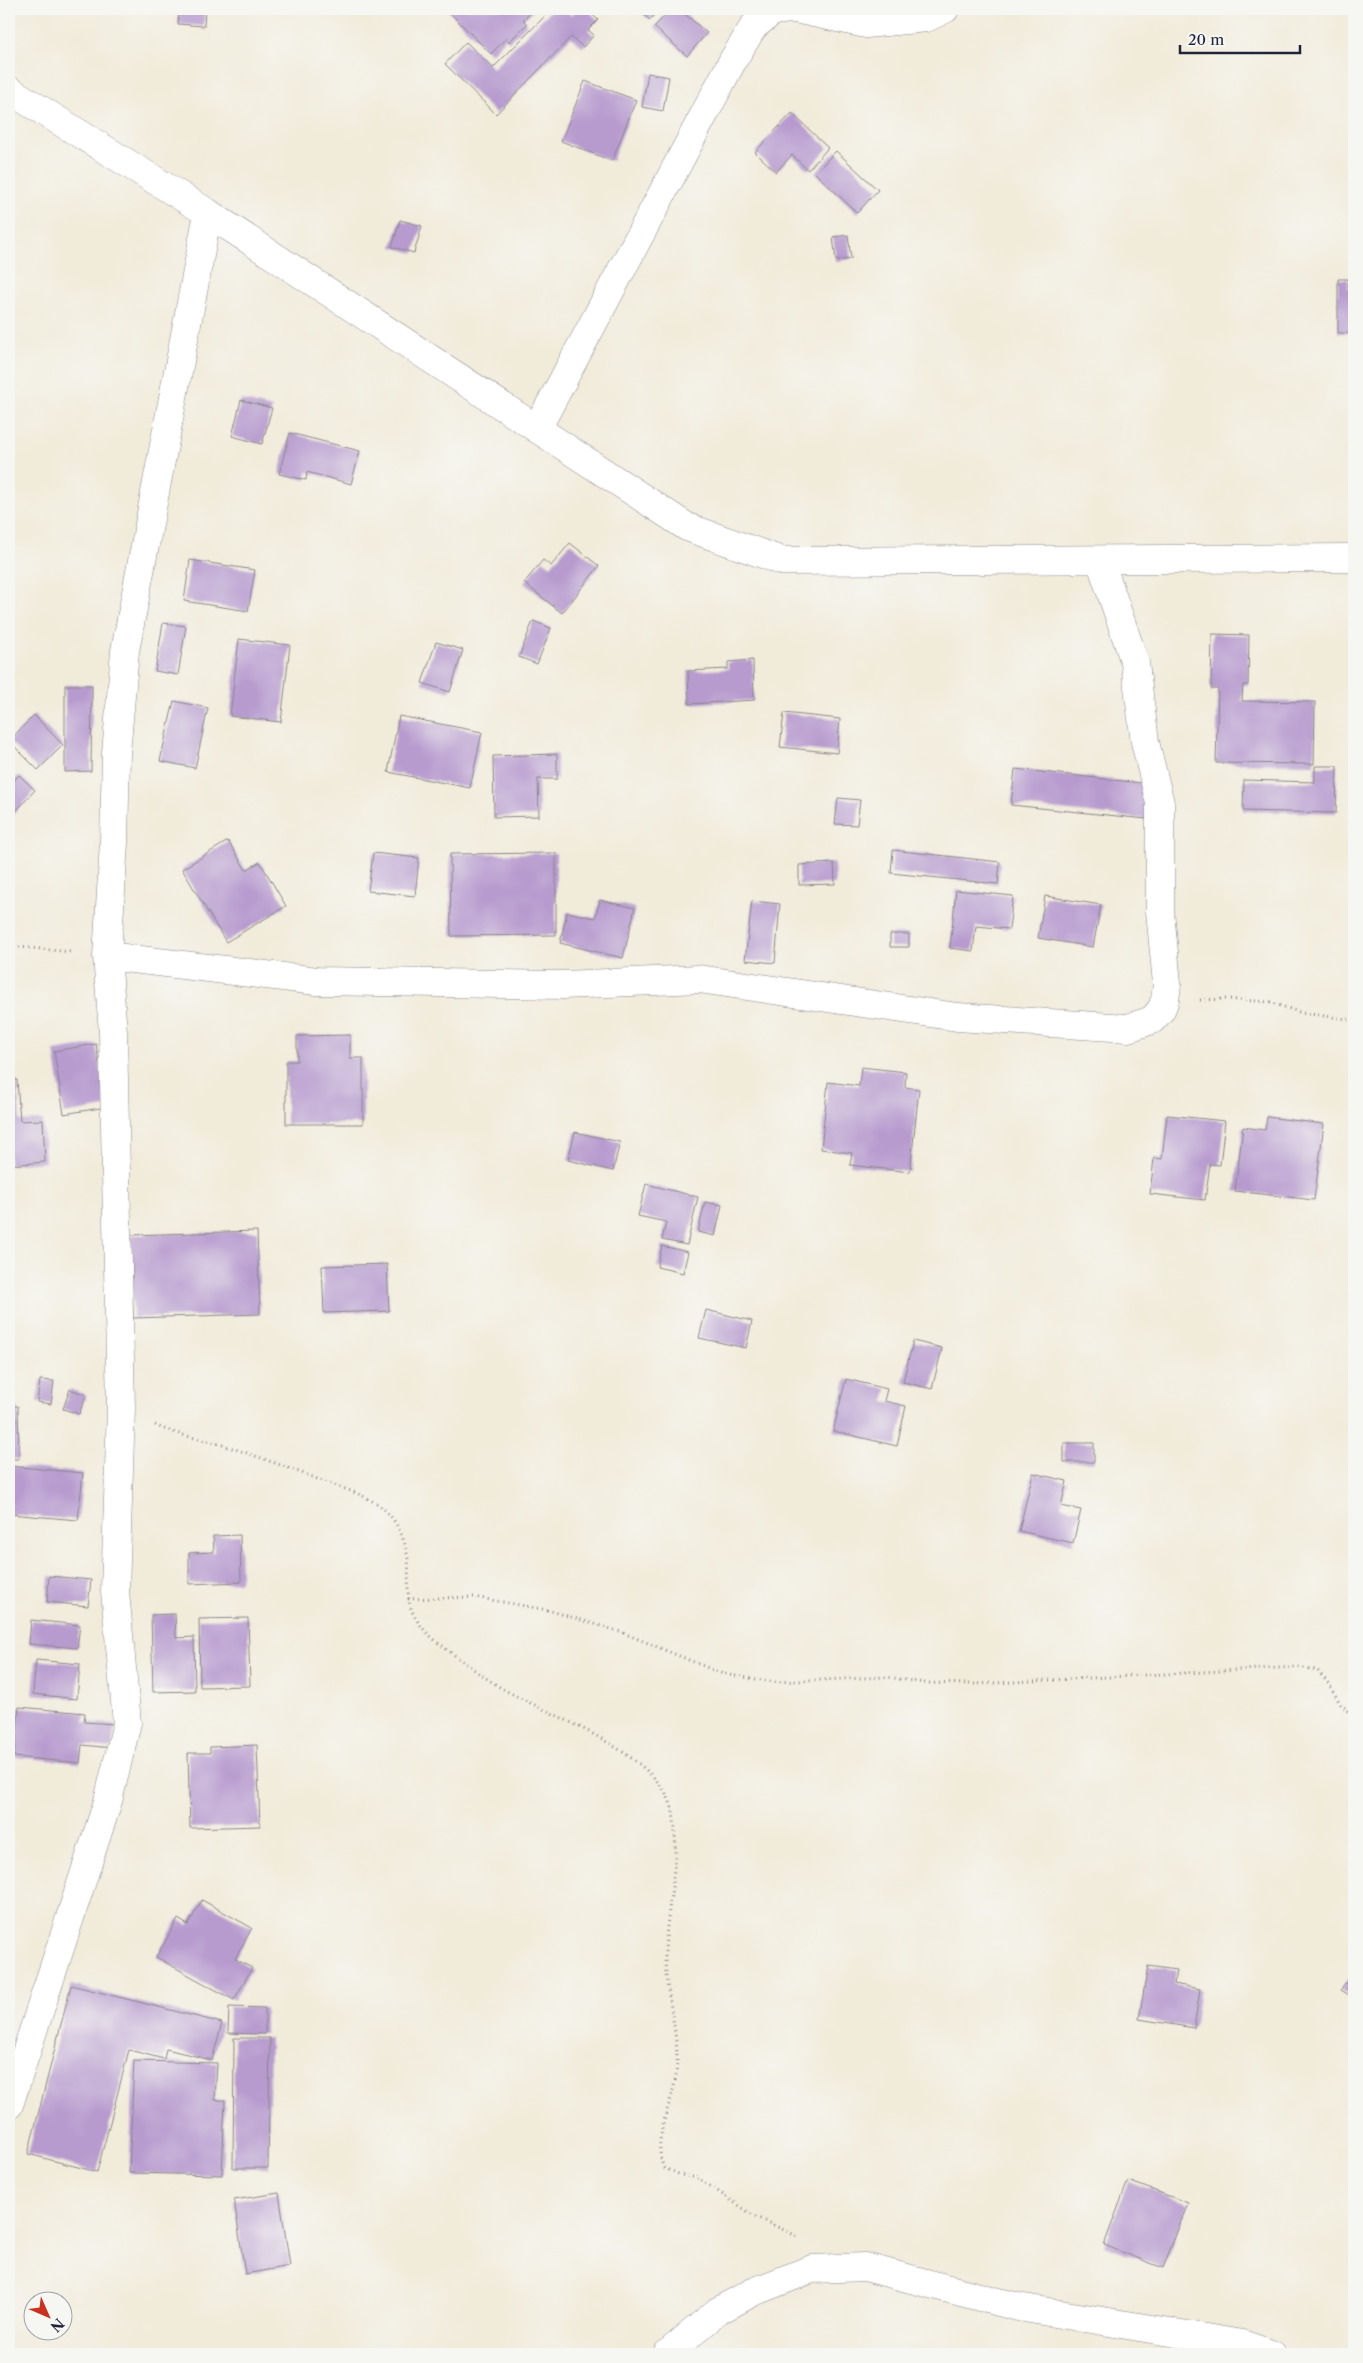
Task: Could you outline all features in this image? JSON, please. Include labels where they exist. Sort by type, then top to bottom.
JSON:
[{"type":"street","points":[[537,429],[733,60],[754,26],[772,11],[791,9]]},
{"type":"street","points":[[796,9],[866,24],[926,18],[946,9]]},
{"type":"street","points":[[9,90],[208,213],[686,527],[782,561],[1354,558]]},
{"type":"street","points":[[9,2105],[108,1801],[127,1723],[115,1591],[121,1408],[113,1032],[106,956],[114,842],[116,753],[125,651],[208,213]]},
{"type":"street","points":[[106,956],[318,981],[563,985],[699,979],[957,1017],[1128,1028],[1152,1020],[1165,1000],[1167,984],[1160,911],[1160,803],[1145,742],[1135,663],[1100,560]]},
{"type":"street","points":[[667,2354],[718,2311],[753,2292],[812,2269],[865,2267],[1018,2307],[1242,2344],[1271,2354]]},
{"type":"path","points":[[9,946],[106,956]]},
{"type":"path","points":[[1160,1010],[1191,1000],[1226,998],[1270,1002],[1302,1012],[1354,1020]]},
{"type":"path","points":[[121,1408],[160,1427],[277,1462],[374,1502],[392,1515],[401,1535],[408,1558],[408,1599],[412,1614],[429,1634],[460,1659],[502,1688],[600,1736],[641,1766],[663,1789],[673,1810],[676,1837],[665,1954],[666,1988],[675,2038],[676,2076],[661,2136],[659,2155],[664,2168],[681,2175],[698,2178],[756,2218],[801,2238]]},
{"type":"path","points":[[408,1599],[474,1597],[548,1610],[620,1632],[723,1674],[775,1682],[887,1678],[975,1684],[1298,1667],[1317,1670],[1330,1684],[1341,1705],[1354,1715]]},
{"type":"building","points":[[179,9],[205,9],[204,26],[178,24]]},
{"type":"building","points":[[446,9],[535,9],[523,20],[527,24],[509,42],[506,38],[491,54]]},
{"type":"building","points":[[552,9],[564,9],[571,15],[578,9],[587,9],[598,20],[588,30],[594,35],[583,47],[571,37],[496,114],[445,64],[466,42],[493,68]]},
{"type":"building","points":[[637,9],[659,9],[650,20]]},
{"type":"building","points":[[671,9],[679,9],[707,33],[687,56],[654,27]]},
{"type":"building","points":[[648,73],[669,77],[663,111],[642,107]]},
{"type":"building","points":[[585,81],[636,100],[612,161],[561,141]]},
{"type":"building","points":[[792,113],[828,148],[808,170],[792,155],[776,172],[755,152]]},
{"type":"building","points":[[836,151],[878,190],[857,213],[815,173]]},
{"type":"building","points":[[400,220],[422,226],[414,253],[392,247]]},
{"type":"building","points":[[848,235],[851,259],[836,261],[833,237]]},
{"type":"building","points":[[1338,279],[1348,279],[1348,288],[1354,287],[1354,333],[1338,333]]},
{"type":"building","points":[[241,400],[272,408],[262,444],[232,436]]},
{"type":"building","points":[[290,433],[360,451],[351,484],[307,472],[306,480],[279,474]]},
{"type":"building","points":[[570,543],[599,566],[562,613],[524,583],[543,560],[551,566]]},
{"type":"building","points":[[190,560],[255,570],[248,611],[184,601]]},
{"type":"building","points":[[533,621],[551,628],[537,664],[519,657]]},
{"type":"building","points":[[163,623],[186,626],[178,675],[155,671]]},
{"type":"building","points":[[1212,634],[1249,635],[1248,685],[1243,685],[1242,701],[1315,702],[1314,764],[1216,763],[1218,689],[1211,689]]},
{"type":"building","points":[[239,639],[290,645],[281,722],[230,716]]},
{"type":"building","points":[[436,642],[463,650],[450,692],[422,683]]},
{"type":"building","points":[[753,660],[754,700],[689,704],[688,671],[728,669],[728,662]]},
{"type":"building","points":[[65,685],[92,685],[91,771],[65,772]]},
{"type":"building","points":[[174,701],[208,708],[195,768],[160,761]]},
{"type":"building","points":[[784,713],[840,719],[837,753],[780,747]]},
{"type":"building","points":[[34,715],[63,745],[38,770],[9,741]]},
{"type":"building","points":[[399,716],[482,732],[470,788],[388,772]]},
{"type":"building","points":[[557,754],[557,779],[538,779],[539,816],[494,817],[493,756]]},
{"type":"building","points":[[1315,766],[1337,766],[1336,813],[1243,811],[1244,780],[1315,782]]},
{"type":"building","points":[[1015,769],[1150,784],[1146,819],[1011,805]]},
{"type":"building","points":[[19,775],[35,790],[9,819],[9,786]]},
{"type":"building","points":[[838,798],[860,800],[857,825],[835,824]]},
{"type":"building","points":[[228,841],[246,870],[260,862],[286,906],[226,942],[182,869]]},
{"type":"building","points":[[893,850],[1000,862],[998,884],[891,873]]},
{"type":"building","points":[[373,853],[419,858],[415,896],[368,891]]},
{"type":"building","points":[[556,853],[556,935],[451,936],[450,854]]},
{"type":"building","points":[[834,863],[835,884],[799,885],[799,865]]},
{"type":"building","points":[[956,890],[1013,896],[1009,929],[976,926],[973,951],[950,948]]},
{"type":"building","points":[[1045,896],[1101,905],[1093,947],[1038,938]]},
{"type":"building","points":[[600,900],[635,908],[623,958],[560,943],[567,912],[595,918]]},
{"type":"building","points":[[752,901],[780,904],[775,963],[745,960]]},
{"type":"building","points":[[890,934],[909,934],[909,947],[890,947]]},
{"type":"building","points":[[350,1035],[350,1058],[363,1058],[363,1124],[286,1124],[286,1061],[297,1061],[297,1036]]},
{"type":"building","points":[[96,1044],[106,1107],[64,1114],[54,1051]]},
{"type":"building","points":[[861,1067],[906,1072],[905,1087],[919,1089],[910,1172],[850,1165],[852,1153],[821,1149],[828,1082],[859,1086]]},
{"type":"building","points":[[17,1080],[20,1121],[43,1120],[45,1162],[9,1165],[9,1081]]},
{"type":"building","points":[[1167,1115],[1225,1121],[1220,1165],[1210,1164],[1205,1200],[1150,1194],[1154,1158],[1162,1159]]},
{"type":"building","points":[[1267,1117],[1324,1124],[1314,1200],[1235,1191],[1243,1127],[1265,1130]]},
{"type":"building","points":[[575,1132],[620,1142],[613,1171],[568,1160]]},
{"type":"building","points":[[646,1184],[698,1197],[687,1245],[662,1240],[666,1222],[638,1216]]},
{"type":"building","points":[[705,1202],[722,1205],[715,1236],[698,1232]]},
{"type":"building","points":[[257,1231],[260,1314],[133,1318],[131,1235]]},
{"type":"building","points":[[662,1246],[688,1252],[683,1273],[657,1267]]},
{"type":"building","points":[[387,1264],[389,1311],[324,1313],[322,1266]]},
{"type":"building","points":[[706,1310],[752,1321],[746,1348],[699,1338]]},
{"type":"building","points":[[913,1341],[942,1348],[932,1389],[903,1382]]},
{"type":"building","points":[[846,1379],[887,1389],[884,1401],[906,1406],[897,1446],[833,1431]]},
{"type":"building","points":[[40,1380],[54,1381],[51,1404],[37,1402]]},
{"type":"building","points":[[70,1389],[86,1395],[79,1414],[63,1409]]},
{"type":"building","points":[[9,1406],[18,1406],[19,1459],[9,1459]]},
{"type":"building","points":[[1064,1443],[1094,1443],[1094,1462],[1064,1462]]},
{"type":"building","points":[[9,1466],[83,1473],[78,1520],[9,1514]]},
{"type":"building","points":[[1033,1473],[1067,1481],[1061,1506],[1081,1510],[1073,1543],[1019,1531]]},
{"type":"building","points":[[240,1535],[241,1582],[189,1584],[189,1553],[214,1552],[213,1536]]},
{"type":"building","points":[[49,1576],[91,1580],[88,1606],[47,1602]]},
{"type":"building","points":[[175,1614],[176,1638],[194,1637],[195,1691],[153,1692],[151,1615]]},
{"type":"building","points":[[248,1618],[250,1686],[200,1687],[199,1619]]},
{"type":"building","points":[[31,1620],[80,1625],[77,1648],[29,1644]]},
{"type":"building","points":[[36,1660],[80,1664],[77,1699],[33,1694]]},
{"type":"building","points":[[19,1707],[85,1713],[84,1722],[115,1724],[112,1748],[82,1745],[80,1763],[14,1757]]},
{"type":"building","points":[[257,1745],[260,1826],[190,1828],[188,1753],[210,1753],[210,1747]]},
{"type":"building","points":[[202,1900],[252,1928],[235,1959],[252,1968],[234,2000],[156,1957],[178,1919],[188,1925]]},
{"type":"building","points":[[1148,1966],[1176,1970],[1174,1984],[1200,1989],[1194,2028],[1139,2019]]},
{"type":"building","points":[[1354,1970],[1354,1998],[1341,1990]]},
{"type":"building","points":[[71,1985],[222,2023],[212,2060],[166,2049],[164,2059],[129,2050],[97,2172],[28,2154]]},
{"type":"building","points":[[229,2007],[265,2008],[265,2034],[228,2033]]},
{"type":"building","points":[[234,2038],[270,2038],[268,2168],[233,2168]]},
{"type":"building","points":[[134,2061],[217,2063],[215,2100],[225,2100],[222,2175],[129,2173]]},
{"type":"building","points":[[1128,2181],[1188,2203],[1163,2268],[1104,2245]]},
{"type":"building","points":[[279,2193],[290,2266],[245,2274],[234,2200]]}]
